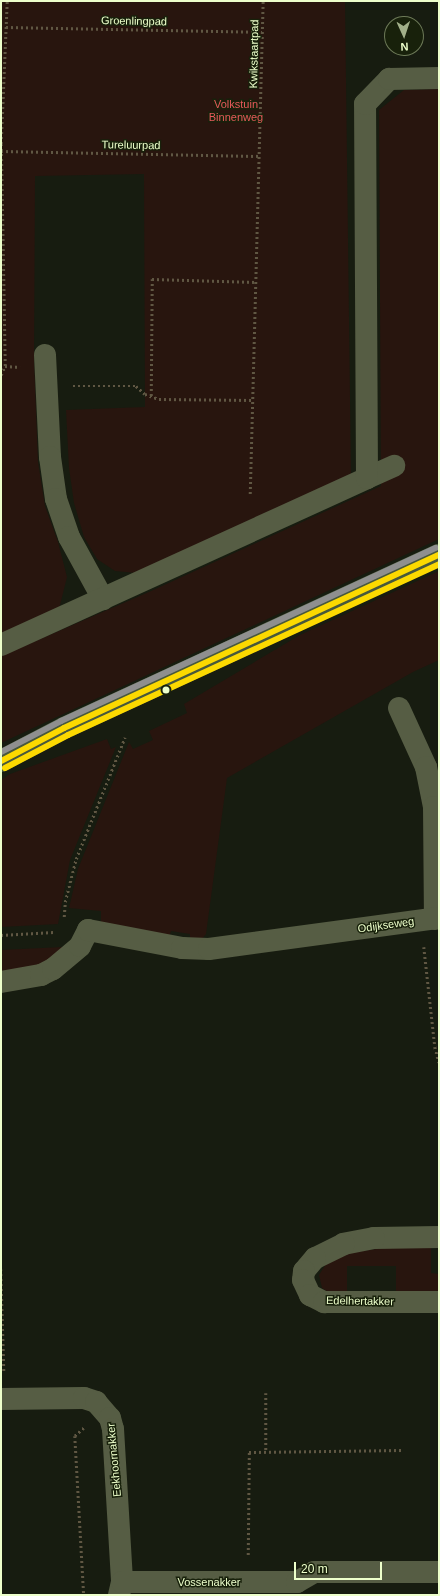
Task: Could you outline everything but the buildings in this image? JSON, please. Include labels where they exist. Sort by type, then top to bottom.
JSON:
[{"type":"main road","points":[[1,761],[64,728],[439,555]]},
{"type":"street","points":[[367,475],[365,104],[389,79],[439,78]]},
{"type":"street","points":[[45,355],[50,457],[56,499],[69,536],[103,599]]},
{"type":"street","points":[[1,645],[103,599],[367,475],[394,466]]},
{"type":"street","points":[[399,708],[426,767],[434,807],[432,919]]},
{"type":"street","name":"Odijkseweg","points":[[1,982],[41,975],[53,969],[80,946],[88,930],[182,948],[209,949],[432,919]]},
{"type":"street","name":"Edelhertakker","points":[[439,1237],[374,1238],[344,1244],[315,1258],[304,1271],[304,1280],[310,1295],[324,1302],[439,1302]]},
{"type":"street","name":"Eekhoornakker","points":[[3,1399],[84,1398],[96,1402],[104,1409],[113,1429],[121,1588]]},
{"type":"street","name":"Vossenakker","points":[[121,1588],[248,1582],[297,1589],[314,1572],[439,1572]]},
{"type":"path","points":[[1,375],[5,366],[1,150],[7,1]]},
{"type":"path","name":"Kwikstaartpad","points":[[250,494],[257,282],[263,1]]},
{"type":"path","name":"Groenlingpad","points":[[6,27],[262,32]]},
{"type":"path","name":"Tureluurpad","points":[[1,150],[260,156]]},
{"type":"path","points":[[151,396],[152,279],[257,282]]},
{"type":"path","points":[[46,386],[136,386],[151,396],[159,399],[253,400]]},
{"type":"path","points":[[64,924],[65,902],[76,859],[125,737]]},
{"type":"path","points":[[432,919],[435,1047],[439,1062]]},
{"type":"path","points":[[1,935],[56,932]]},
{"type":"path","points":[[1,1268],[3,1399]]},
{"type":"path","points":[[266,1393],[266,1452]]},
{"type":"path","points":[[84,1595],[75,1436],[104,1409]]},
{"type":"path","points":[[248,1582],[248,1452],[403,1450]]},
{"type":"green space","name":"Volkstuin Binnenweg","points":[[1,1],[345,1],[351,478],[148,574],[115,571],[97,559],[84,537],[74,503],[69,468],[66,410],[145,407],[144,174],[35,176],[34,361],[38,462],[45,506],[58,542],[67,577],[59,609],[1,639]]},
{"type":"green space","points":[[439,89],[439,539],[1,743],[1,656],[149,592],[381,486],[379,110],[404,90]]},
{"type":"green space","points":[[439,571],[439,660],[413,672],[227,778],[206,934],[201,940],[190,941],[190,934],[171,931],[169,938],[101,923],[101,911],[69,908],[78,869],[129,742],[133,749],[153,740],[149,731],[187,713],[184,704],[300,635]]},
{"type":"green space","points":[[107,739],[111,749],[116,747],[70,860],[58,924],[1,927],[1,780],[10,774]]},
{"type":"green space","points":[[63,947],[45,964],[1,974],[1,950]]},
{"type":"green space","points":[[383,1248],[431,1248],[431,1273],[439,1274],[439,1292],[396,1292],[396,1266],[347,1266],[347,1292],[328,1292],[322,1288],[319,1275],[326,1264],[348,1253]]},
{"type":"transit line","points":[[1,752],[61,721],[436,548]]},
{"type":"transit line","points":[[1,761],[64,728],[439,555]]},
{"type":"transit line","points":[[5,768],[68,735],[439,564]]}]
